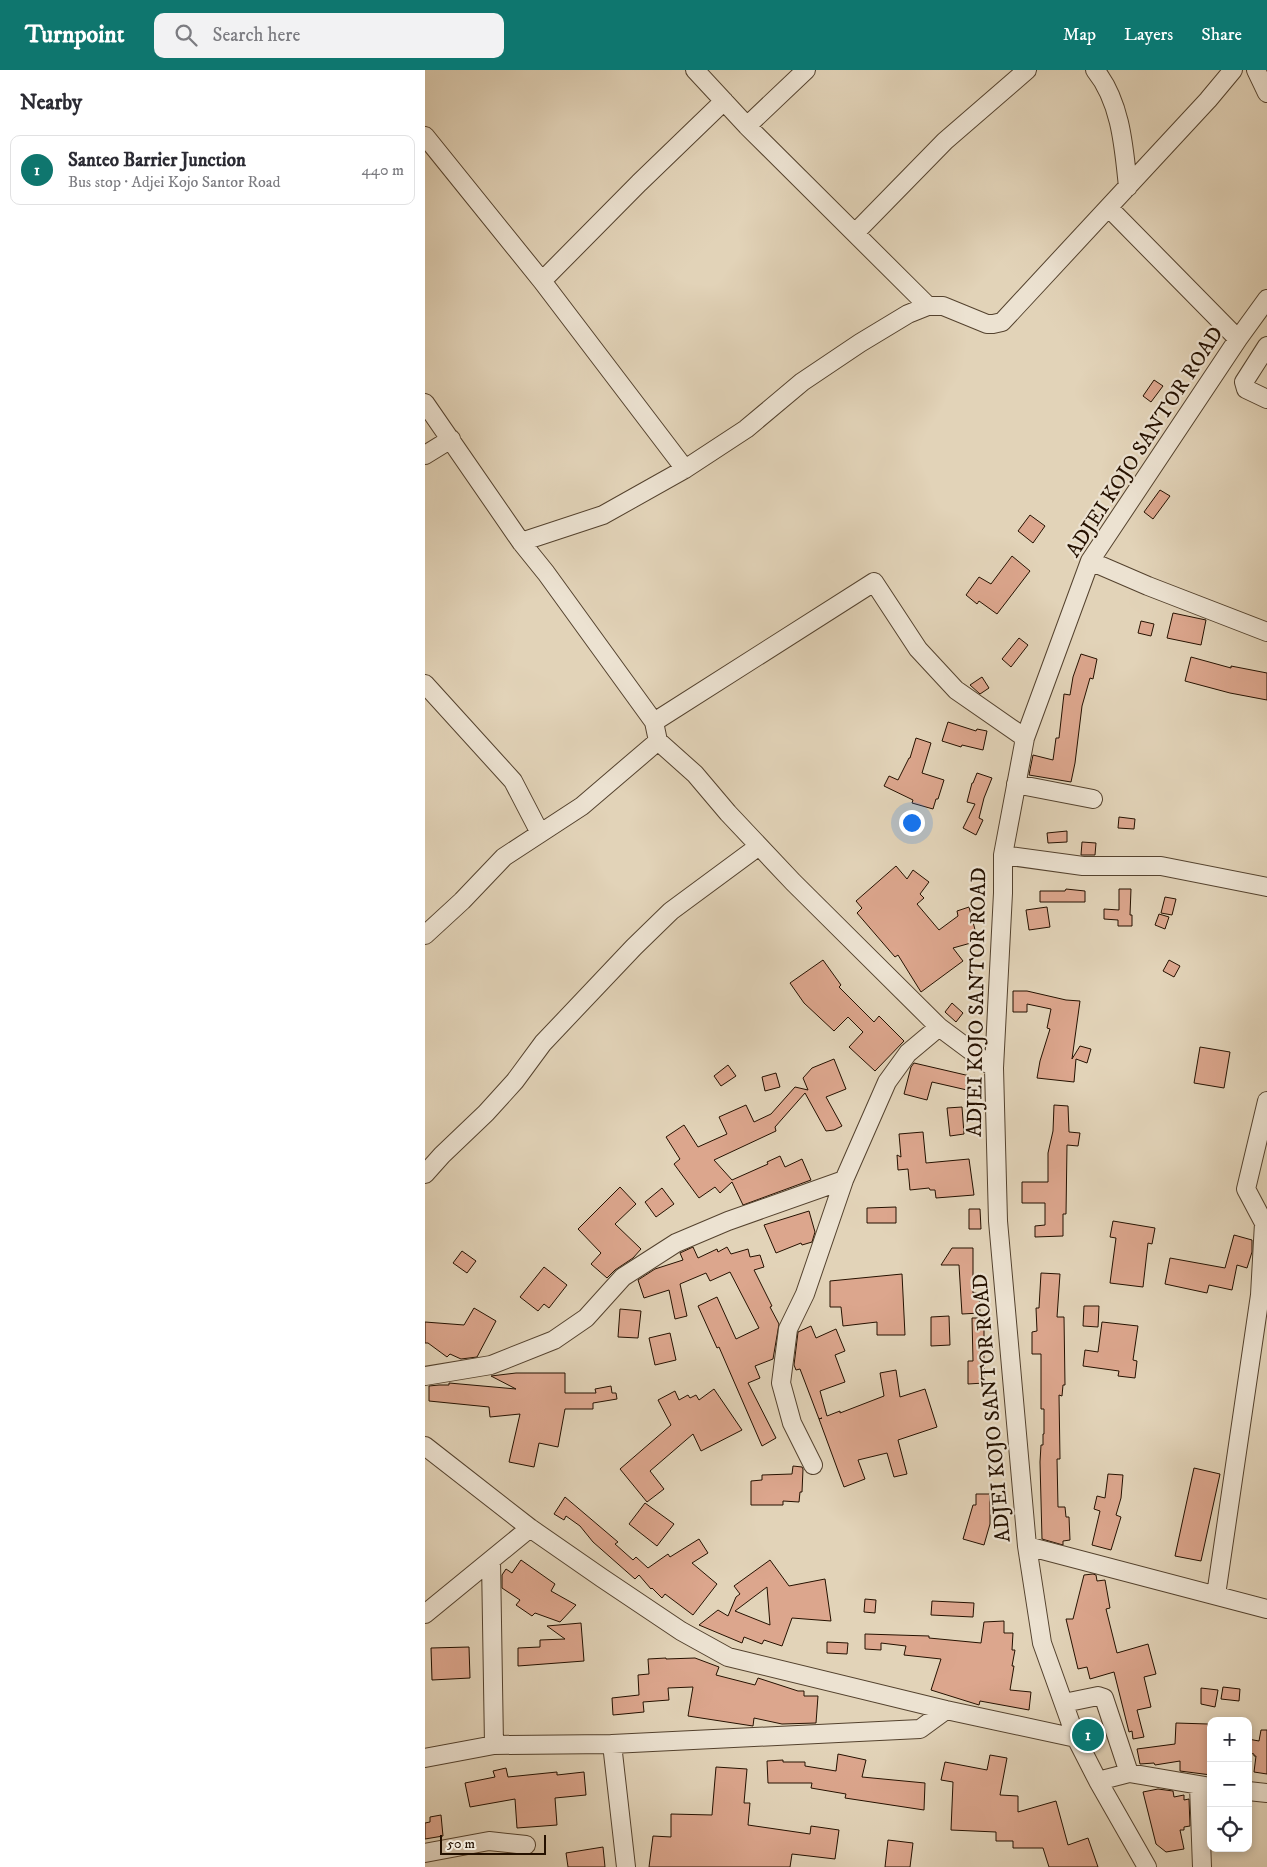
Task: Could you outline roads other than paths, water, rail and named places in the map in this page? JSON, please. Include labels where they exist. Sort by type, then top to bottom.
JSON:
[{"type":"street","points":[[695,70],[747,126],[928,306]]},
{"type":"street","points":[[747,126],[806,70]]},
{"type":"street","points":[[855,233],[945,140],[1027,70]]},
{"type":"street","points":[[1095,70],[1108,89],[1120,126],[1128,187]]},
{"type":"street","points":[[521,542],[603,515],[711,454],[746,429],[802,382],[853,347],[908,314],[928,306],[943,306],[987,324],[1002,322],[1109,208],[1233,70]]},
{"type":"street","points":[[1256,70],[1267,93]]},
{"type":"street","points":[[542,281],[724,101]]},
{"type":"street","points":[[425,136],[542,281],[685,469]]},
{"type":"street","points":[[1109,208],[1238,339]]},
{"type":"street","name":"ADJEI KOJO SANTOR ROAD","points":[[1147,1867],[1076,1738],[1042,1643],[1027,1546],[998,1221],[994,1068],[1003,902],[1003,855],[1025,738],[1090,561],[1238,339],[1266,302]]},
{"type":"street","points":[[1267,346],[1244,382],[1246,389],[1267,399]]},
{"type":"street","points":[[425,403],[521,542],[546,573],[654,722],[658,741],[695,774],[759,846],[939,1027],[994,1068]]},
{"type":"street","points":[[425,455],[451,439]]},
{"type":"street","points":[[1090,561],[1148,586],[1267,632]]},
{"type":"street","points":[[654,722],[874,582],[918,649],[957,690],[1025,738]]},
{"type":"street","points":[[425,684],[513,781],[541,833]]},
{"type":"street","points":[[425,935],[462,901],[504,857],[582,806],[658,741]]},
{"type":"street","points":[[1016,784],[1093,799]]},
{"type":"street","points":[[425,1174],[486,1113],[515,1081],[543,1043],[646,935],[671,911],[759,846]]},
{"type":"street","points":[[1003,855],[1083,866],[1161,866],[1267,887]]},
{"type":"street","points":[[813,1465],[792,1424],[781,1383],[788,1329],[805,1294],[844,1180],[887,1082],[908,1053],[939,1027]]},
{"type":"street","points":[[1216,1595],[1260,1295],[1263,1223],[1246,1189],[1267,1101]]},
{"type":"street","points":[[425,1376],[491,1365],[554,1340],[586,1318],[623,1277],[676,1243],[727,1220],[844,1180]]},
{"type":"street","points":[[425,1446],[432,1462],[681,1631],[729,1657],[946,1710],[1076,1738]]},
{"type":"street","points":[[425,1614],[530,1528]]},
{"type":"street","points":[[1027,1546],[1267,1609]]},
{"type":"street","points":[[491,1561],[494,1745]]},
{"type":"street","points":[[1064,1703],[1098,1696],[1104,1698],[1129,1773]]},
{"type":"street","points":[[425,1758],[494,1745],[612,1744],[920,1729],[946,1710]]},
{"type":"street","points":[[612,1744],[625,1867]]},
{"type":"street","points":[[1098,1781],[1129,1773],[1205,1786],[1202,1867]]},
{"type":"street","points":[[1252,1791],[1267,1793]]},
{"type":"street","points":[[425,1854],[489,1841],[526,1844]]},
{"type":"place","name":"Santeo Barrier Junction","points":[[1088,1735]]}]
